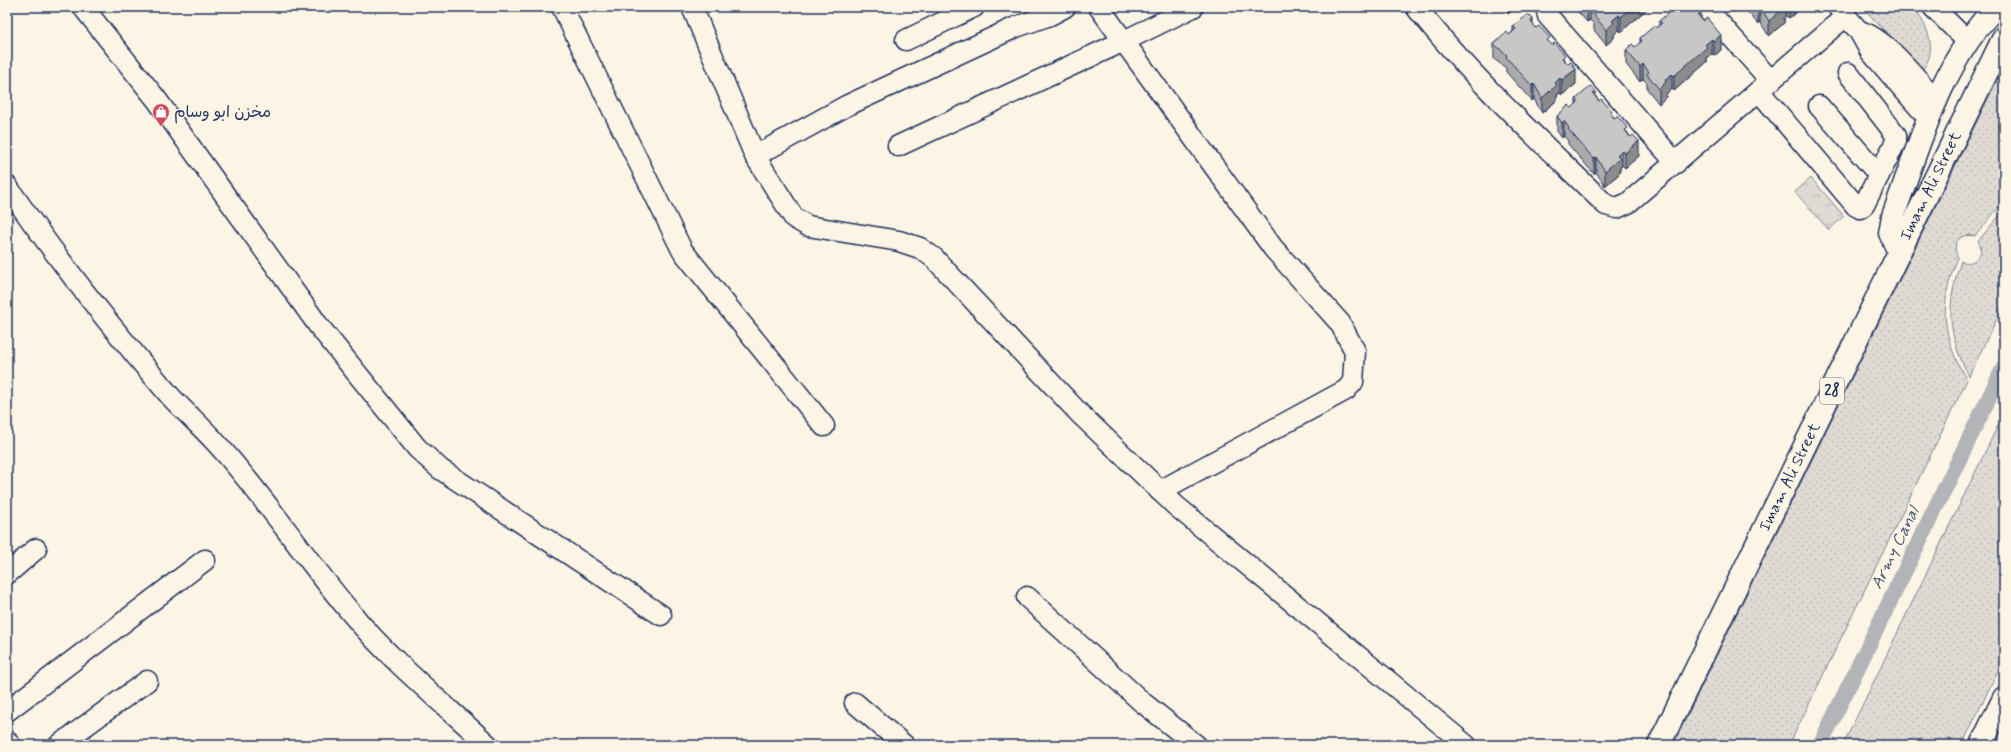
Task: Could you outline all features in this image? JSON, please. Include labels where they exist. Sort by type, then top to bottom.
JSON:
[{"type":"highway","points":[[1899,252],[1890,233],[1893,216],[1933,110],[1967,41],[1996,7]]},
{"type":"highway","name":"Imam Ali Street","points":[[1659,745],[2004,37]]},
{"type":"highway","points":[[1981,745],[2004,698]]},
{"type":"street","points":[[83,7],[157,100],[318,325],[417,448],[440,470],[661,615]]},
{"type":"street","points":[[562,7],[682,250],[824,426]]},
{"type":"street","points":[[692,7],[755,156],[794,218],[808,226],[899,241],[920,248],[934,258],[1079,413],[1176,506],[1466,745]]},
{"type":"street","points":[[906,40],[974,7]]},
{"type":"street","points":[[755,156],[846,106],[1016,27],[1050,15],[1065,7]]},
{"type":"street","points":[[1100,7],[1273,248],[1340,323],[1355,352],[1353,382],[1346,390],[1160,491]]},
{"type":"street","points":[[898,146],[1124,41],[1193,7]]},
{"type":"street","points":[[1416,7],[1483,86],[1606,205],[1617,208],[1623,207],[1765,86],[1842,11],[1859,31],[1874,36],[1880,41],[1933,110]]},
{"type":"street","points":[[1546,7],[1548,16],[1676,162]]},
{"type":"street","points":[[1705,7],[1858,208],[1864,205],[1896,141],[1896,135],[1848,73]]},
{"type":"street","points":[[1933,7],[1967,41]]},
{"type":"street","points":[[1819,106],[1879,175]]},
{"type":"street","points":[[7,186],[38,231],[139,359],[173,398],[218,445],[352,614],[409,674],[441,701],[488,745]]},
{"type":"street","points":[[7,574],[36,550]]},
{"type":"street","points":[[7,711],[205,560]]},
{"type":"street","points":[[1027,596],[1142,702],[1196,745]]},
{"type":"street","points":[[59,745],[147,681]]},
{"type":"street","points":[[855,703],[904,745]]},
{"type":"street","points":[[7,741],[10,745]]},
{"type":"green space","points":[[1877,7],[1915,8],[1927,30],[1929,37],[1930,53],[1928,61],[1923,69],[1918,67],[1868,13]]},
{"type":"green space","points":[[2004,66],[2004,201],[1975,236],[1964,236],[1960,238],[1956,244],[1955,248],[1958,258],[1947,290],[1945,305],[1948,335],[1952,350],[1967,380],[1789,745],[1673,745]]},
{"type":"green space","points":[[1811,178],[1844,216],[1829,230],[1795,192]]},
{"type":"green space","points":[[2004,210],[2004,304],[1969,376],[1956,347],[1951,320],[1951,306],[1956,277],[1961,261],[1971,262],[1978,258],[1981,250],[1978,241]]},
{"type":"green space","points":[[2004,413],[2004,658],[1962,745],[1843,745]]},
{"type":"building","points":[[1592,7],[1632,7],[1621,17],[1619,15],[1612,21],[1614,23],[1606,30],[1594,15],[1596,12]]},
{"type":"building","points":[[1681,7],[1697,7],[1701,12],[1698,15],[1703,21],[1707,18],[1721,35],[1714,41],[1712,39],[1705,45],[1707,47],[1674,76],[1672,74],[1665,80],[1666,82],[1659,89],[1647,74],[1649,72],[1643,64],[1640,67],[1626,50],[1632,44],[1635,47],[1642,41],[1640,38],[1654,26],[1656,28],[1662,23],[1659,21],[1673,9],[1676,12]]},
{"type":"building","points":[[1760,7],[1782,7],[1784,8],[1769,21]]},
{"type":"building","points":[[1528,14],[1533,19],[1531,22],[1536,28],[1539,26],[1550,38],[1547,40],[1552,45],[1554,43],[1565,55],[1562,58],[1568,64],[1571,62],[1576,69],[1562,80],[1560,78],[1555,83],[1557,85],[1542,98],[1534,84],[1532,86],[1506,57],[1507,55],[1494,44],[1507,32],[1509,35],[1516,29],[1513,27]]},
{"type":"building","points":[[1591,86],[1596,92],[1593,94],[1599,101],[1601,99],[1612,111],[1610,113],[1614,118],[1617,116],[1628,128],[1625,130],[1630,137],[1633,135],[1639,141],[1625,153],[1622,150],[1617,155],[1620,158],[1605,171],[1596,157],[1594,159],[1568,129],[1569,128],[1564,121],[1562,123],[1557,116],[1569,105],[1572,108],[1578,102],[1576,99]]},
{"type":"waterway","name":"Army Canal","points":[[1820,745],[2004,367]]},
{"type":"place","name":"مخزن ابو وسام","points":[[161,127]]}]
